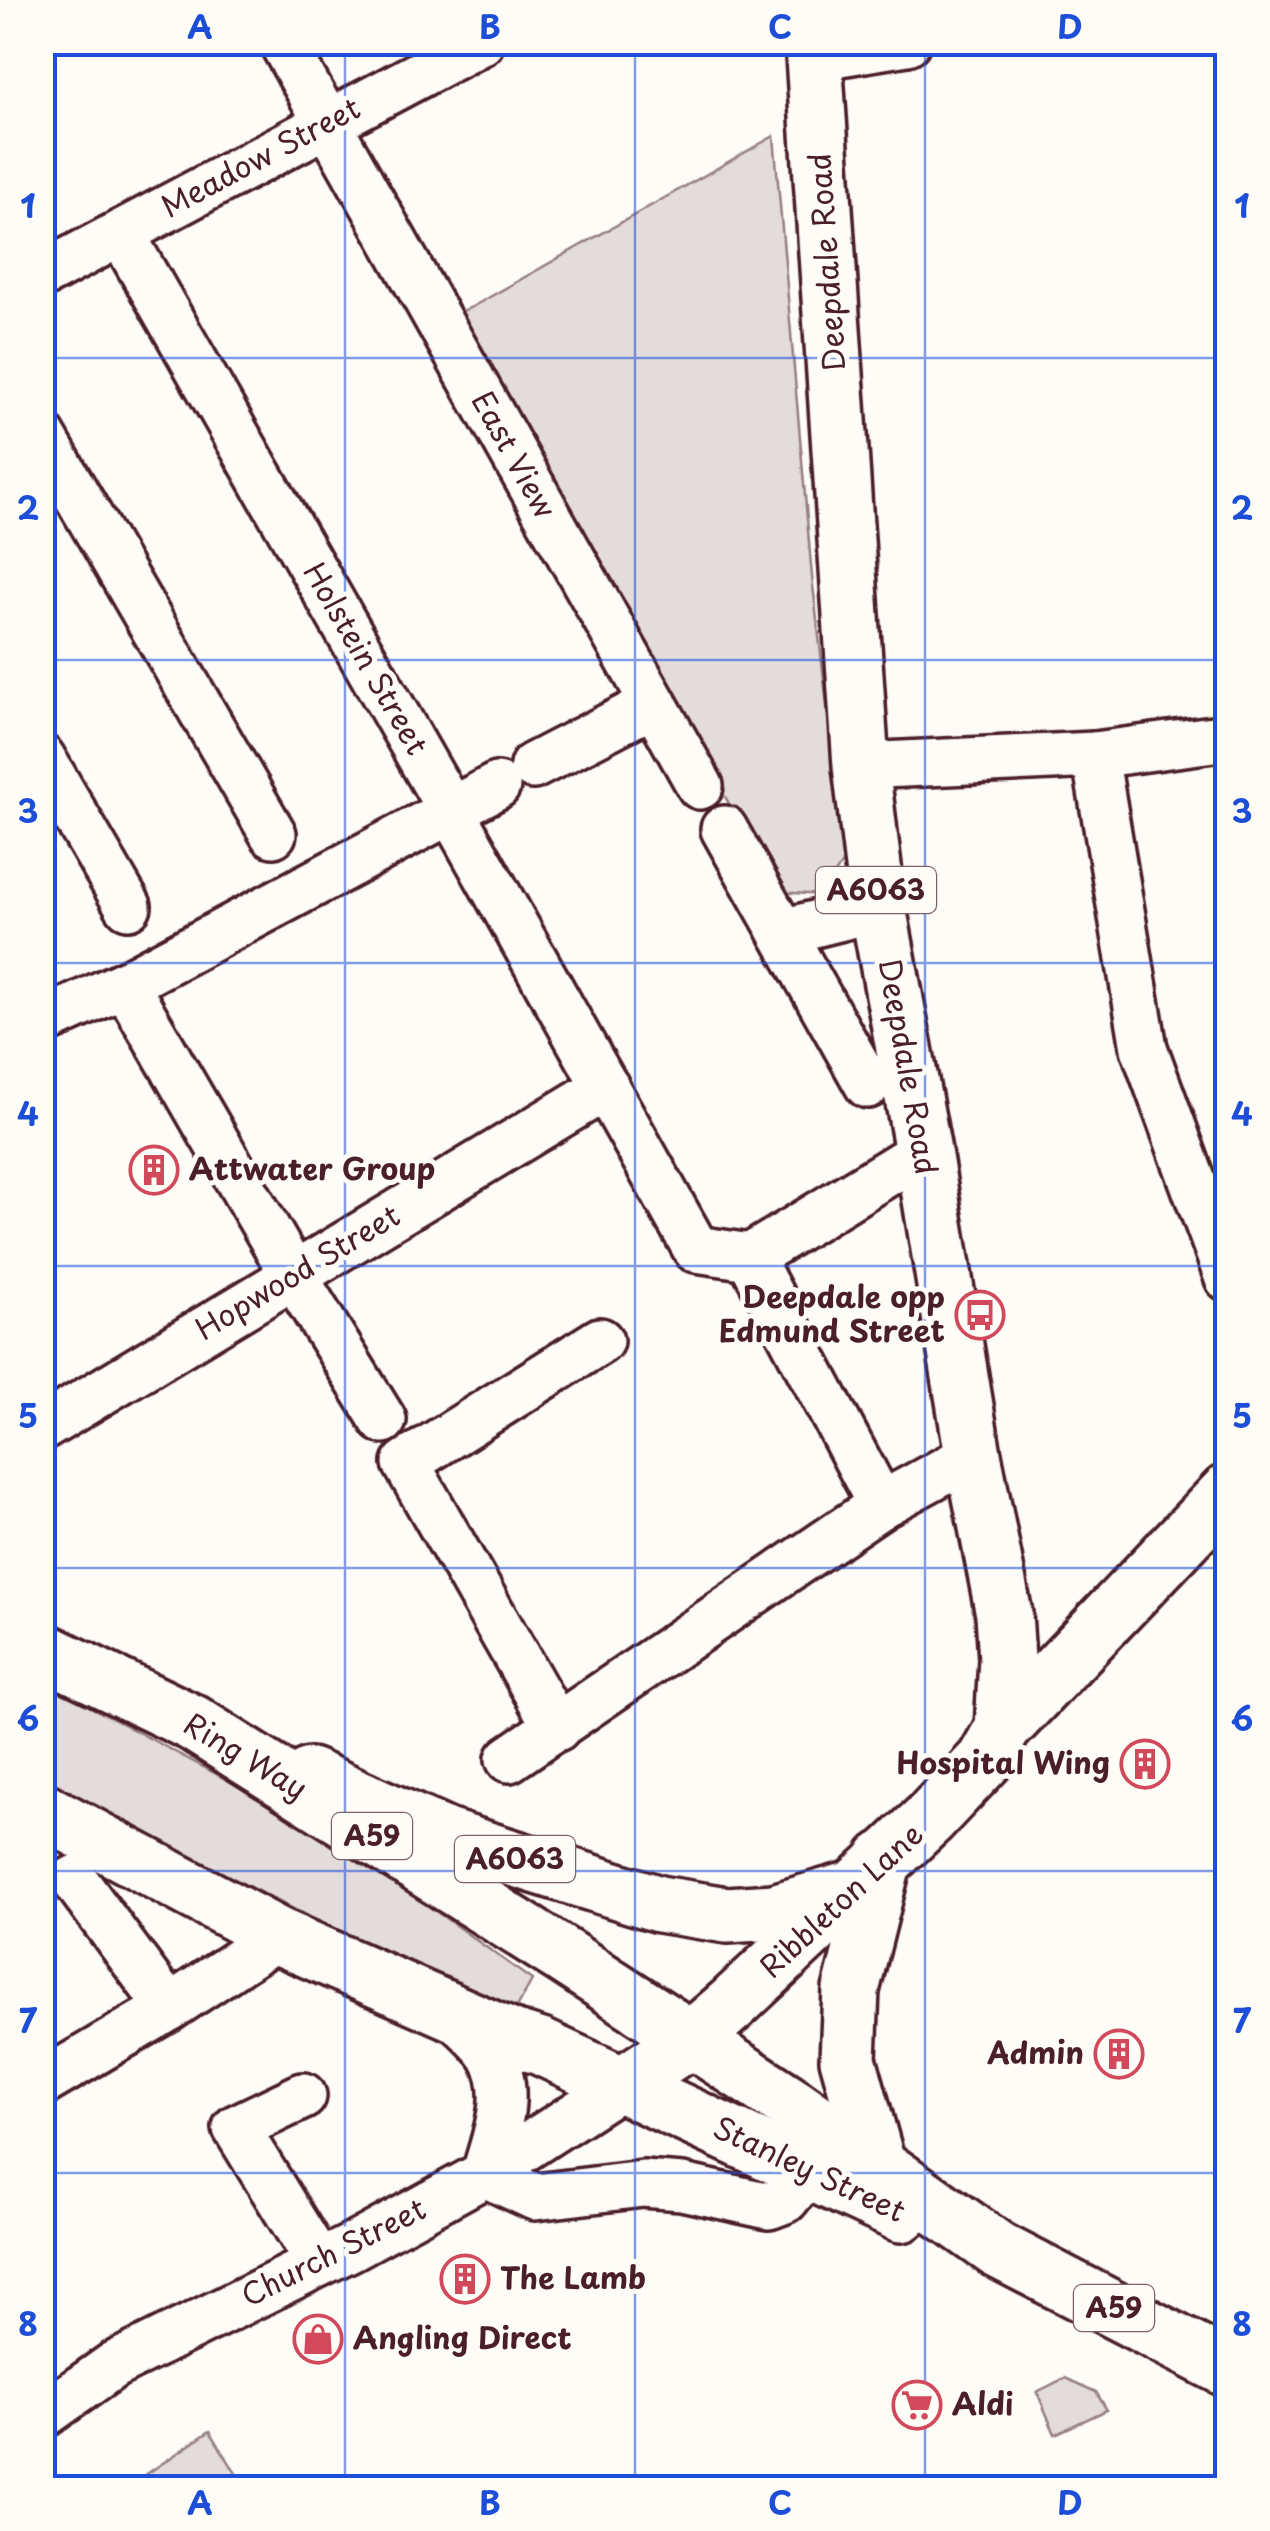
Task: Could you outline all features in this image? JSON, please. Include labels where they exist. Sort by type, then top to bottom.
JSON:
[{"type":"main road","name":"Deepdale Road","points":[[814,50],[861,766],[878,908],[1004,1614],[1007,1659],[1002,1728]]},
{"type":"main road","name":"Ribbleton Lane","points":[[622,2085],[693,2038],[929,1819],[985,1760],[1002,1728],[1228,1492]]},
{"type":"main road","points":[[1004,1614],[1044,1638],[1096,1630]]},
{"type":"main road","name":"Ring Way","points":[[42,1650],[193,1723],[693,2038]]},
{"type":"main road","name":"A6063","points":[[193,1723],[446,1837],[659,1904],[727,1915],[774,1912],[869,1874]]},
{"type":"main road","name":"A59","points":[[42,1810],[278,1936],[512,2038],[541,2046],[622,2085]]},
{"type":"main road","points":[[869,1874],[851,1990],[848,2058],[878,2167]]},
{"type":"main road","name":"Stanley Street","points":[[693,2038],[998,2250]]},
{"type":"main road","name":"Stanley Street","points":[[622,2085],[884,2207],[998,2250],[1228,2369]]},
{"type":"street","name":"East View","points":[[282,42],[700,786]]},
{"type":"street","name":"Meadow Street","points":[[42,275],[481,42]]},
{"type":"street","points":[[814,50],[907,42]]},
{"type":"street","name":"Holstein Street","points":[[121,233],[452,811],[696,1249],[750,1257]]},
{"type":"street","points":[[42,436],[273,834]]},
{"type":"street","points":[[42,1022],[125,984],[653,704]]},
{"type":"street","points":[[861,766],[1095,755],[1228,737]]},
{"type":"street","points":[[1095,755],[1144,1048],[1228,1278]]},
{"type":"street","points":[[42,758],[128,906]]},
{"type":"street","points":[[724,829],[868,1085]]},
{"type":"street","points":[[782,932],[878,908]]},
{"type":"street","points":[[125,984],[294,1276],[383,1420]]},
{"type":"street","name":"Hopwood Street","points":[[42,1428],[606,1087]]},
{"type":"street","points":[[881,1505],[750,1257],[923,1151]]},
{"type":"street","points":[[557,1728],[406,1462],[600,1341]]},
{"type":"street","points":[[509,1759],[881,1505],[973,1455]]},
{"type":"street","points":[[74,1879],[169,2008]]},
{"type":"street","points":[[42,2084],[169,2008],[278,1936]]},
{"type":"street","points":[[447,2008],[492,2054],[500,2078],[502,2114],[485,2174],[535,2197],[644,2184],[682,2187],[769,2206],[784,2200],[810,2170]]},
{"type":"street","name":"Church Street","points":[[42,2416],[114,2366],[485,2174],[622,2085]]},
{"type":"street","points":[[303,2096],[236,2128],[318,2263]]},
{"type":"shaded area","points":[[774,136],[812,577],[845,859],[821,895],[780,892],[448,317]]},
{"type":"shaded area","points":[[42,1681],[325,1832],[532,1980],[516,2009],[383,1953],[43,1785]]},
{"type":"shaded area","points":[[1065,2378],[1096,2392],[1107,2410],[1055,2434],[1037,2392]]},
{"type":"shaded area","points":[[210,2431],[242,2483],[234,2488],[126,2488]]},
{"type":"place","name":"Attwater Group","points":[[154,1170]]},
{"type":"place","name":"Deepdale opp Edmund Street","points":[[980,1315]]},
{"type":"place","name":"Hospital Wing","points":[[1145,1764]]},
{"type":"place","name":"Admin","points":[[1119,2054]]},
{"type":"place","name":"The Lamb","points":[[465,2279]]},
{"type":"place","name":"Angling Direct","points":[[318,2339]]},
{"type":"place","name":"Aldi","points":[[917,2405]]}]
